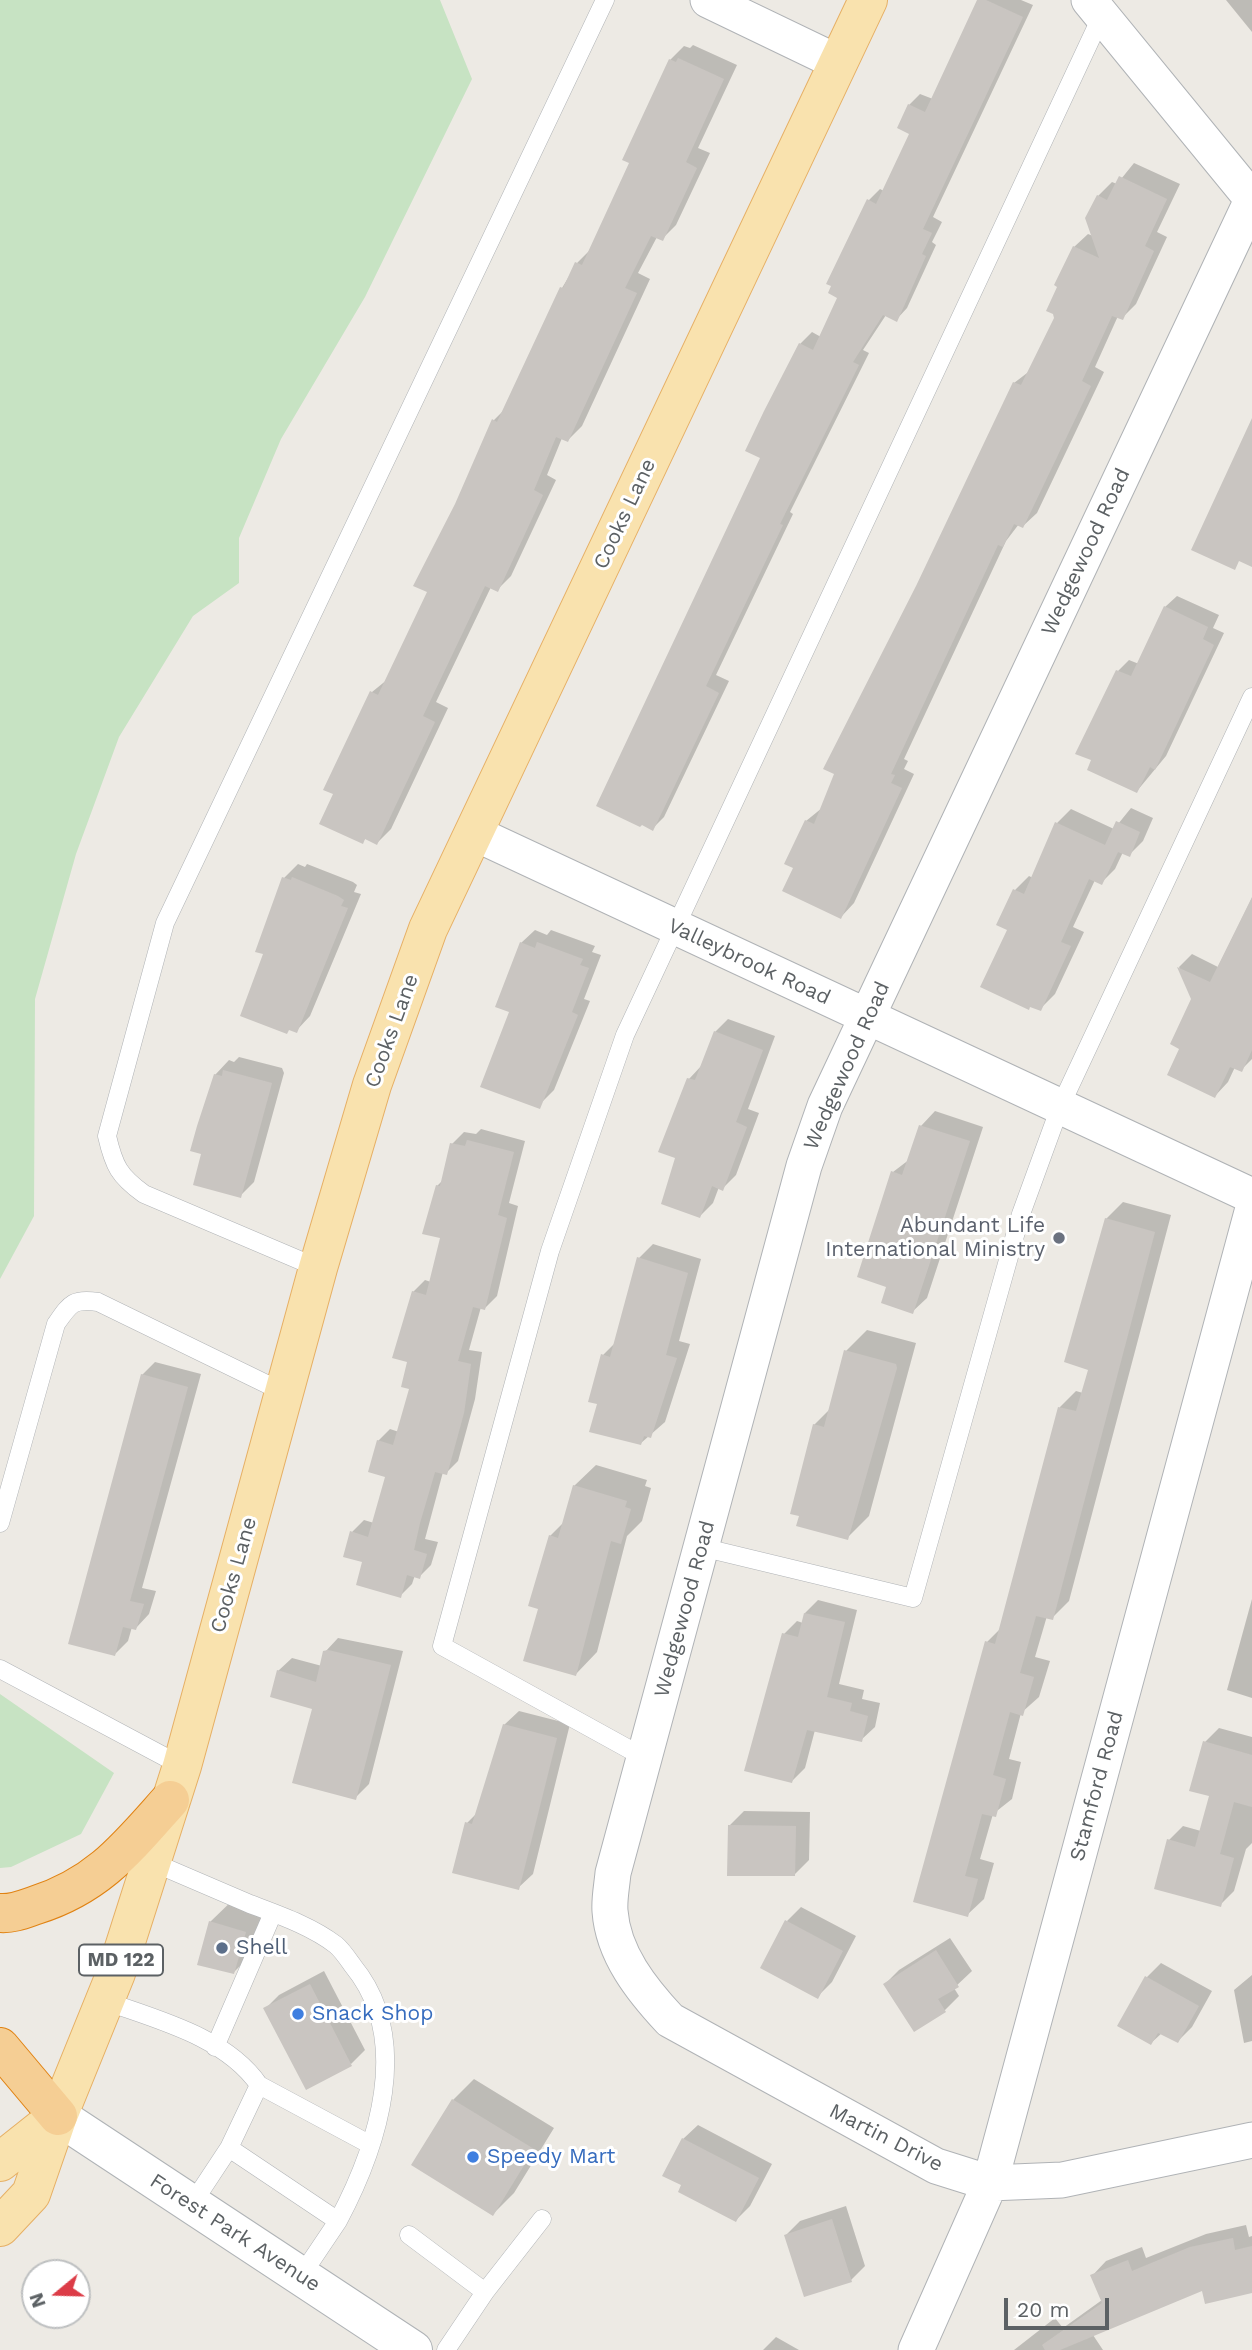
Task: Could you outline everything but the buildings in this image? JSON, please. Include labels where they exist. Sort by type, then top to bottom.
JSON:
[{"type":"highway","points":[[0,1913],[47,1901],[86,1884],[124,1852],[176,1783]]},
{"type":"highway","points":[[0,2047],[58,2116]]},
{"type":"main road","name":"Cooks Lane","points":[[58,2116],[105,2001],[152,1861],[197,1711],[318,1268],[372,1085],[428,929],[868,0]]},
{"type":"main road","name":"MD 122","points":[[0,2162],[58,2116]]},
{"type":"main road","name":"MD 122","points":[[0,2227],[31,2194],[58,2116]]},
{"type":"street","points":[[708,0],[839,63]]},
{"type":"street","points":[[1100,5],[1252,199]]},
{"type":"street","name":"Wedgewood Road","points":[[699,2039],[670,2020],[648,1997],[629,1970],[616,1940],[610,1911],[613,1873],[804,1166],[825,1107],[1252,199]]},
{"type":"street","name":"Valleybrook Road","points":[[474,833],[1252,1196]]},
{"type":"street","name":"Stamford Road","points":[[916,2350],[990,2183],[1252,1212]]},
{"type":"street","name":"Martin Drive","points":[[699,2039],[936,2166],[990,2183],[1062,2180],[1252,2140]]},
{"type":"street","name":"Forest Park Avenue","points":[[58,2116],[413,2350]]},
{"type":"lane","points":[[318,1268],[144,1194],[122,1178],[112,1157],[107,1136],[145,988],[170,911],[605,0]]},
{"type":"lane","points":[[645,1758],[442,1646],[550,1251],[625,1035],[1100,5]]},
{"type":"lane","points":[[701,1547],[913,1598],[1021,1214],[1060,1107],[1252,696]]},
{"type":"lane","points":[[0,1523],[57,1324],[69,1306],[82,1300],[98,1302],[285,1392]]},
{"type":"lane","points":[[0,1669],[176,1783]]},
{"type":"lane","points":[[152,1861],[299,1923],[337,1946],[368,1984],[385,2039],[386,2071],[369,2144],[355,2188],[338,2221],[301,2276]]},
{"type":"lane","points":[[215,2047],[273,1913]]},
{"type":"lane","points":[[105,2001],[190,2033],[246,2066],[259,2085],[369,2144]]},
{"type":"lane","points":[[192,2204],[229,2148],[259,2085]]},
{"type":"lane","points":[[229,2148],[338,2221]]},
{"type":"lane","points":[[446,2350],[485,2292],[542,2219]]},
{"type":"lane","points":[[409,2235],[485,2292]]},
{"type":"green space","points":[[0,0],[440,0],[472,79],[365,297],[281,439],[239,538],[239,583],[193,616],[119,737],[76,854],[35,999],[34,1216],[0,1279]]},
{"type":"green space","points":[[0,1694],[114,1773],[81,1834],[11,1867],[0,1868]]},
{"type":"place","name":"Abundant Life International Ministry","points":[[1059,1238]]},
{"type":"place","name":"Shell","points":[[222,1948]]},
{"type":"place","name":"Snack Shop","points":[[298,2014]]},
{"type":"place","name":"Speedy Mart","points":[[473,2157]]}]
